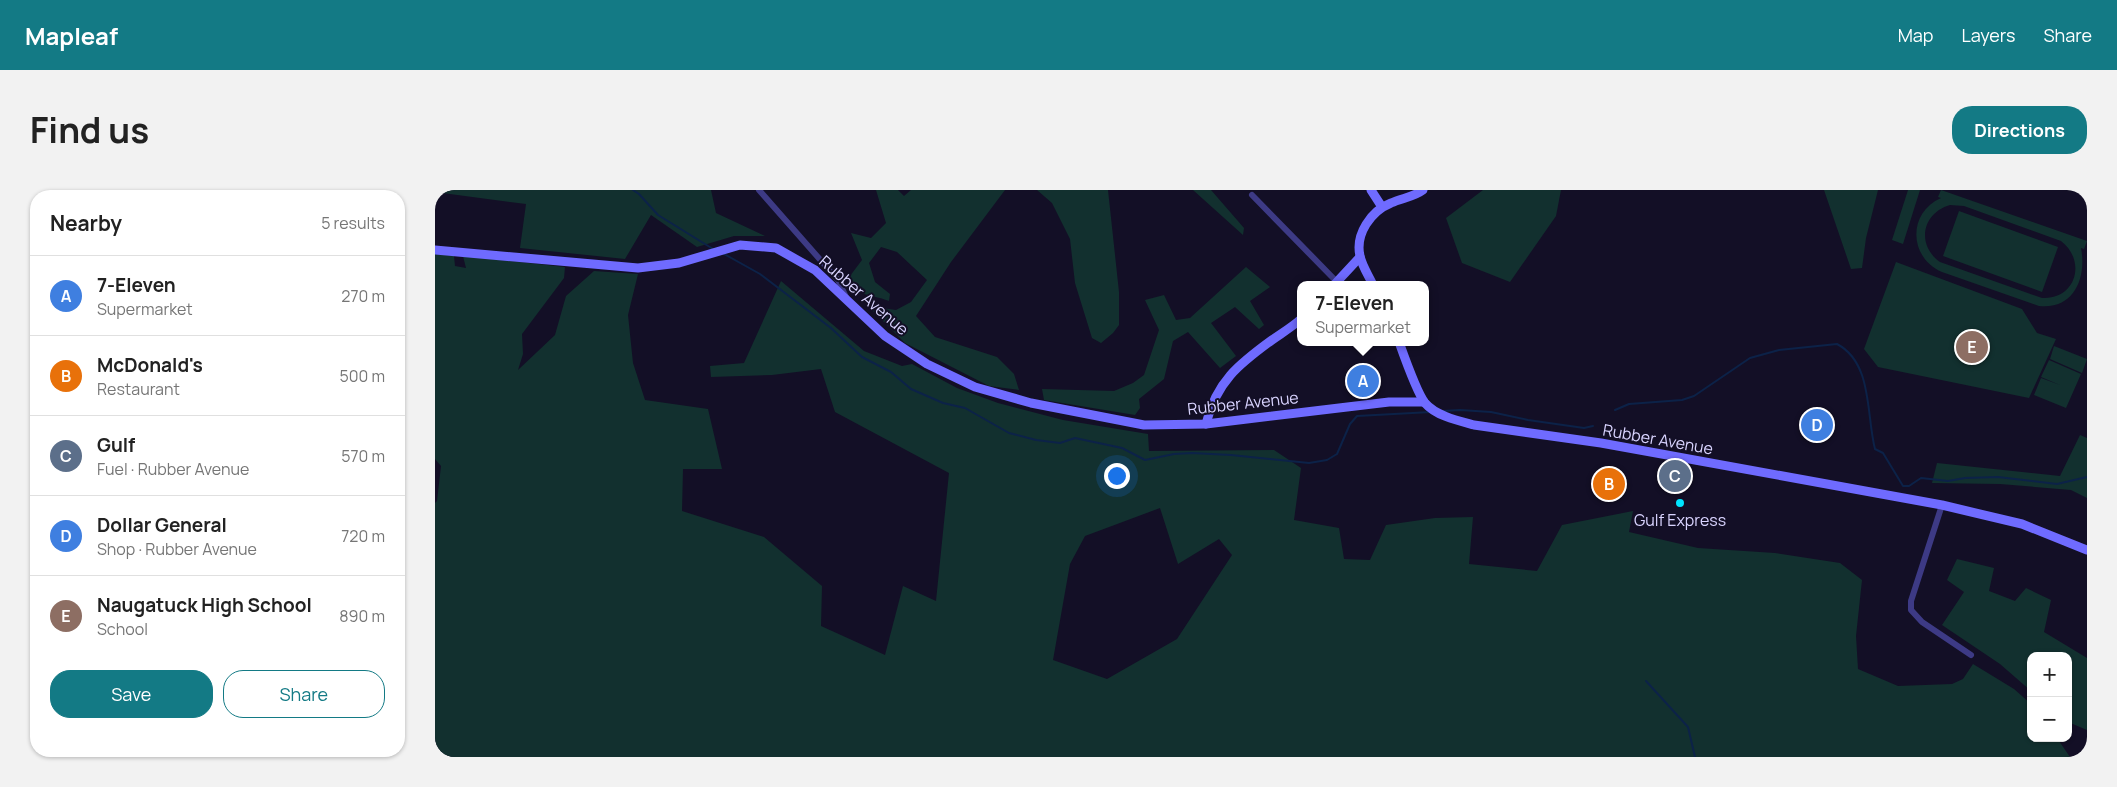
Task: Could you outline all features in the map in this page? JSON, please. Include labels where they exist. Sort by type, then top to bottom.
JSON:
[{"type":"street","points":[[759,190],[838,280],[846,298]]},
{"type":"street","points":[[1371,190],[1382,207]]},
{"type":"street","points":[[1371,281],[1360,257],[1365,227],[1374,213],[1382,207],[1423,190]]},
{"type":"street","points":[[1252,194],[1333,281]]},
{"type":"street","name":"Rubber Avenue","points":[[435,250],[638,268],[679,264],[740,245],[776,248],[815,270],[885,336],[927,364],[975,387],[1031,403],[1144,425],[1206,424],[1397,401],[1426,403],[1445,415],[1474,425],[1601,443],[1942,505],[1992,516],[2022,524],[2087,550]]},
{"type":"street","points":[[1337,281],[1360,257]]},
{"type":"street","points":[[1206,424],[1214,397],[1241,362],[1297,322]]},
{"type":"street","points":[[1401,346],[1426,403]]},
{"type":"street","points":[[1942,505],[1911,601],[1911,610],[1922,622],[1971,655]]},
{"type":"green space","points":[[435,190],[711,190],[716,213],[765,236],[734,236],[697,247],[651,215],[625,259],[520,248],[526,204],[435,192]]},
{"type":"green space","points":[[876,190],[898,190],[904,196],[911,190],[1005,190],[951,262],[916,316],[935,337],[997,357],[1014,374],[1019,390],[989,386],[905,343],[868,306],[896,310],[911,302],[927,280],[897,252],[881,247],[869,263],[875,282],[890,294],[889,301],[861,292],[853,283],[850,276],[862,260],[851,233],[871,238],[886,223]]},
{"type":"green space","points":[[1037,190],[1108,190],[1119,292],[1119,325],[1101,343],[1092,338],[1075,283],[1070,239],[1052,203]]},
{"type":"green space","points":[[1193,190],[1211,190],[1244,228],[1243,235]]},
{"type":"green space","points":[[1483,190],[1561,190],[1556,216],[1510,282],[1462,263],[1446,218]]},
{"type":"green space","points":[[1824,190],[1878,190],[1866,238],[1862,268],[1851,269]]},
{"type":"green space","points":[[1908,190],[1920,190],[1903,244],[1892,240]]},
{"type":"green space","points":[[1941,190],[2087,241],[2084,249],[2081,248],[2082,271],[2075,290],[2069,298],[2061,303],[2051,306],[2039,306],[1942,272],[1931,265],[1923,257],[1916,235],[1922,214],[1930,205],[1941,198],[1938,197]],"holes":[[[1950,205],[1964,206],[2061,241],[2069,249],[2074,259],[2074,278],[2070,286],[2063,293],[2054,297],[2042,298],[1940,262],[1927,247],[1925,230],[1928,222],[1941,209]]]},
{"type":"green space","points":[[1959,211],[2058,247],[2042,292],[1943,256]]},
{"type":"green space","points":[[435,254],[454,256],[455,266],[466,268],[463,256],[565,267],[564,278],[522,334],[523,354],[518,370],[555,335],[566,296],[594,271],[638,274],[628,315],[633,363],[645,400],[708,409],[722,469],[683,469],[682,511],[764,537],[822,586],[821,626],[885,655],[903,586],[936,601],[949,473],[835,412],[821,369],[772,375],[711,377],[710,366],[744,363],[781,281],[864,351],[902,366],[912,364],[957,388],[998,403],[1063,420],[1148,434],[1149,451],[1274,450],[1301,468],[1294,520],[1339,528],[1344,559],[1370,560],[1386,525],[1435,518],[1473,517],[1469,564],[1537,571],[1562,525],[1633,511],[1629,532],[1698,548],[1775,553],[1840,563],[1862,580],[1856,636],[1858,669],[1898,686],[1952,684],[1963,679],[1973,664],[2014,689],[2027,700],[2027,742],[2060,742],[2070,757],[435,757],[435,503],[437,501],[441,466],[435,459]],"holes":[[[1160,508],[1178,564],[1219,539],[1232,555],[1177,639],[1107,679],[1053,660],[1070,564],[1085,536]]]},
{"type":"green space","points":[[1896,262],[2022,309],[2037,333],[2056,339],[2029,398],[1878,367],[1864,349]]},
{"type":"green space","points":[[1246,267],[1270,287],[1250,301],[1264,325],[1259,329],[1235,307],[1211,323],[1236,356],[1220,368],[1188,332],[1173,341],[1164,379],[1139,399],[1140,408],[1135,415],[1044,400],[1042,389],[1114,391],[1133,383],[1144,375],[1159,330],[1145,300],[1164,295],[1176,320],[1190,318]]},
{"type":"green space","points":[[2054,346],[2087,359],[2082,373],[2050,359]]},
{"type":"green space","points":[[2049,360],[2081,374],[2066,408],[2034,395],[2041,378],[2060,385],[2041,377]]},
{"type":"green space","points":[[2080,435],[2087,438],[2087,498],[2071,490],[2000,484],[1932,483],[1937,463],[2060,476]]},
{"type":"green space","points":[[1957,559],[1994,568],[1989,591],[2015,601],[2026,588],[2051,600],[2044,632],[2087,658],[2087,730],[2072,724],[2072,652],[2027,652],[2027,688],[2000,664],[1942,625],[1964,592],[1947,580]]},
{"type":"waterway","points":[[633,190],[658,215],[713,249]]},
{"type":"waterway","points":[[724,254],[760,274],[831,328],[862,357],[891,372],[911,389],[943,403],[965,408],[1009,433],[1036,440],[1060,443],[1075,438],[1122,448],[1145,460],[1174,454],[1192,453],[1309,463],[1327,460],[1337,454],[1350,424],[1357,416],[1431,412]]},
{"type":"waterway","points":[[1615,410],[1629,404],[1682,400],[1694,396],[1750,358],[1779,350],[1837,344],[1849,353],[1857,364],[1862,377],[1875,449],[1883,453],[1903,486],[1909,486],[1921,478],[1948,481],[1965,478],[1998,477],[2057,484],[2087,477]]},
{"type":"waterway","points":[[1443,411],[1491,412],[1528,420],[1584,428],[1593,426]]},
{"type":"waterway","points":[[1646,681],[1688,727],[1695,757]]},
{"type":"place","name":"Naugatuck High School","points":[[1972,347]]},
{"type":"place","name":"7-Eleven","points":[[1363,381]]},
{"type":"place","name":"Dollar General","points":[[1817,425]]},
{"type":"place","name":"Gulf","points":[[1675,476]]},
{"type":"place","name":"McDonald's","points":[[1609,484]]},
{"type":"place","name":"Gulf Express","points":[[1680,503]]}]
